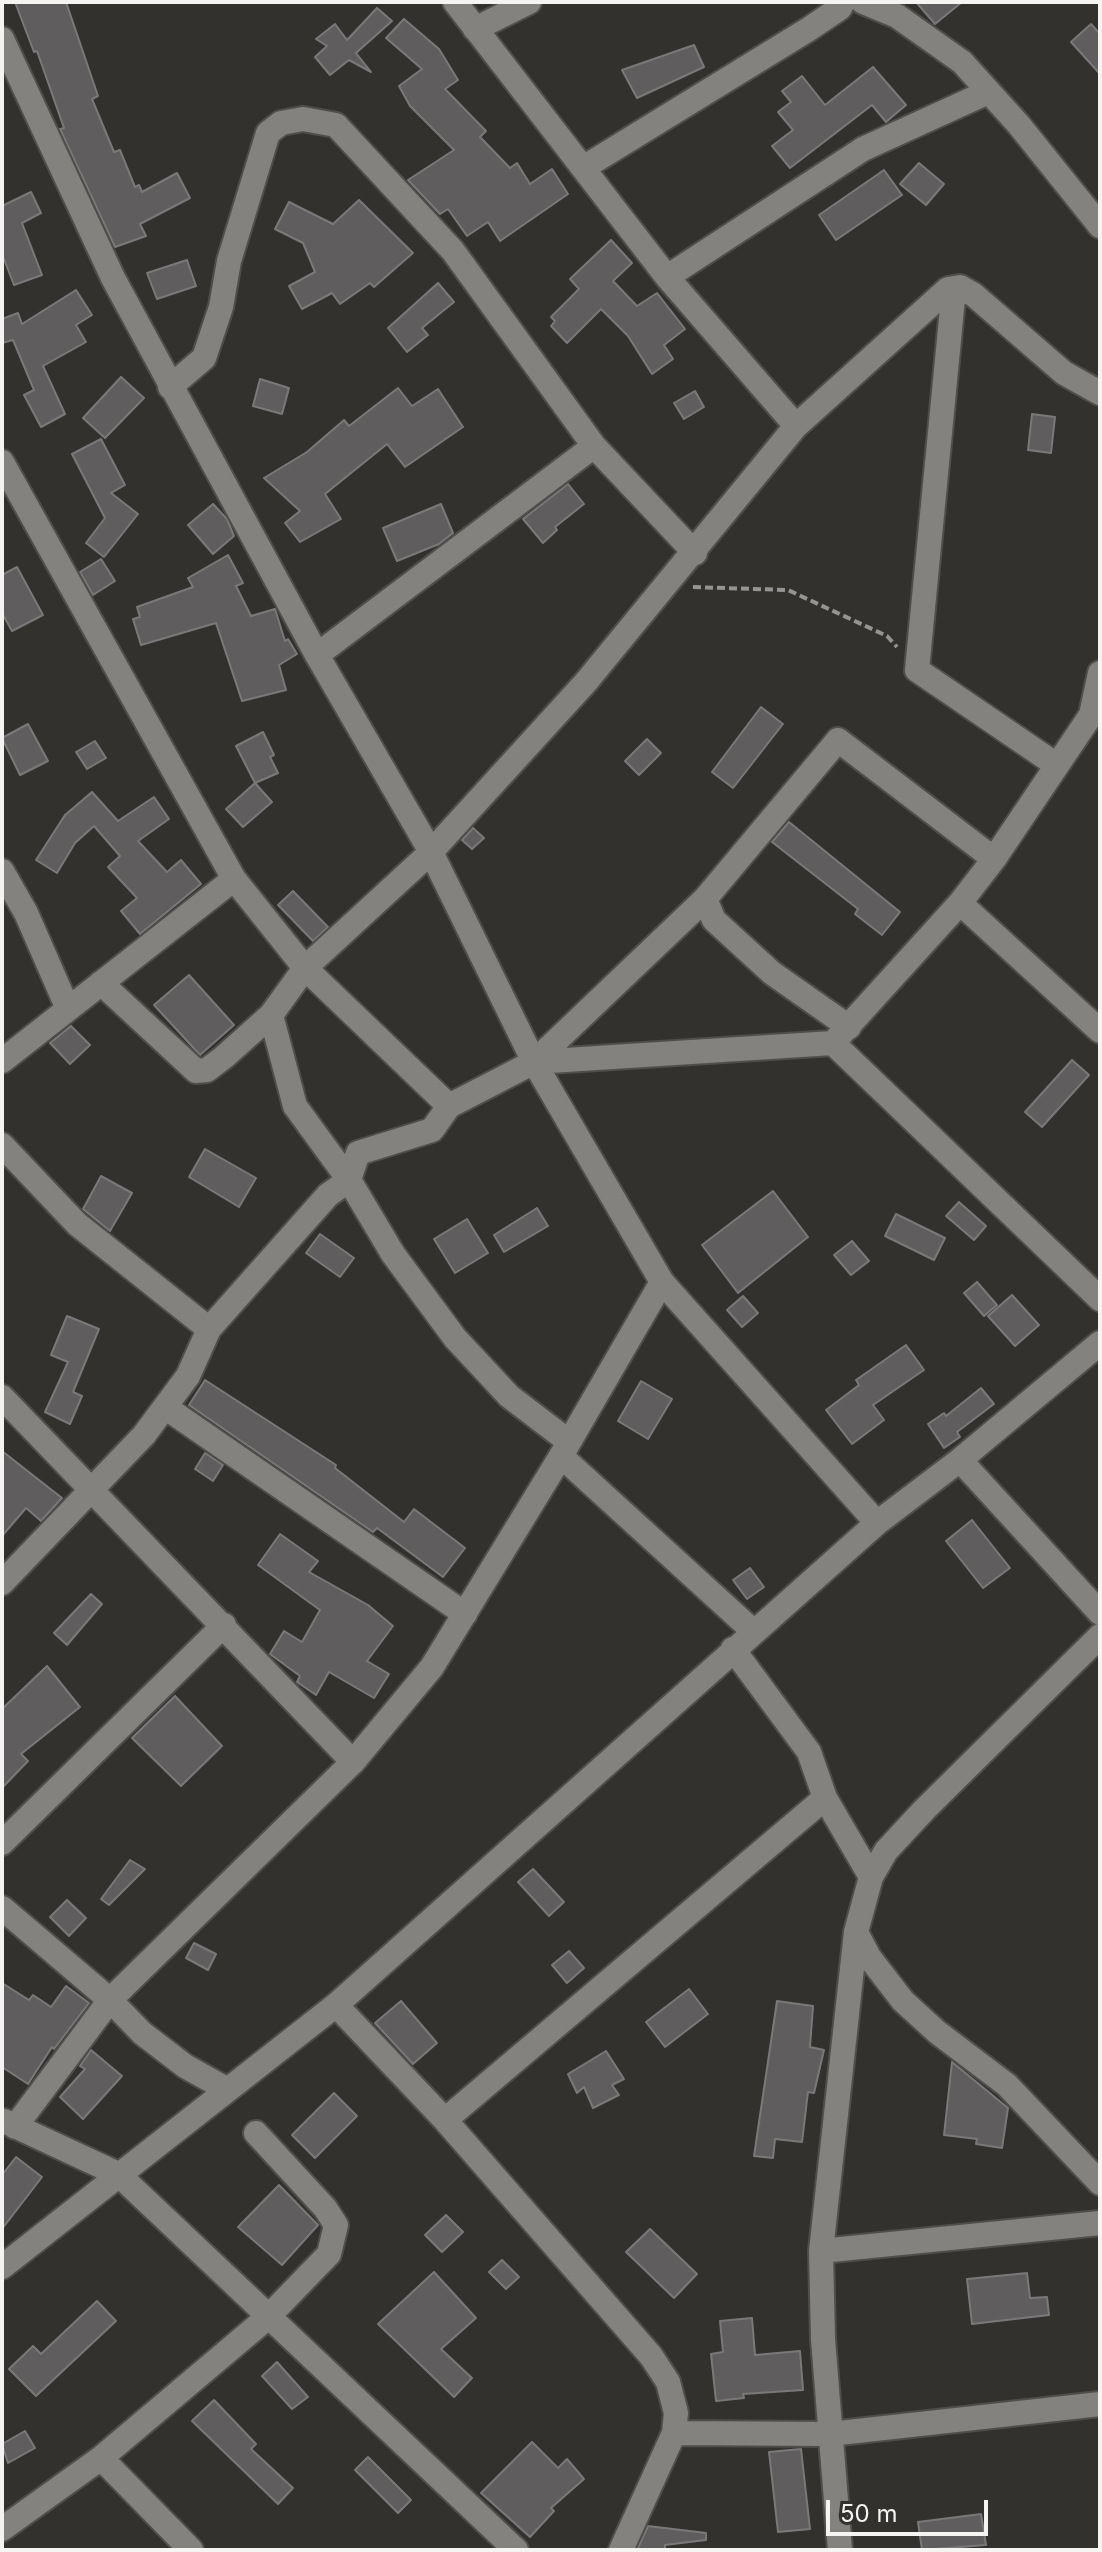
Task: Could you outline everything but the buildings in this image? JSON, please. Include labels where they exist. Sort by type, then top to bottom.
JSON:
[{"type":"street","points":[[455,2],[667,277],[796,426]]},
{"type":"street","points":[[475,29],[529,2]]},
{"type":"street","points":[[583,168],[809,29],[840,8],[843,2]]},
{"type":"street","points":[[863,2],[897,16],[962,62],[1019,125],[1100,226]]},
{"type":"street","points":[[2,39],[113,278],[170,387],[317,655],[431,852],[534,1062],[662,1282],[877,1523]]},
{"type":"street","points":[[667,277],[863,149],[988,92]]},
{"type":"street","points":[[170,387],[204,358],[221,307],[229,261],[268,133],[281,123],[303,119],[336,125],[453,251],[594,446],[695,553]]},
{"type":"street","points":[[954,288],[917,670],[1055,764]]},
{"type":"street","points":[[101,983],[196,1071],[207,1070],[271,1015],[305,968],[431,852],[586,682],[695,553],[796,426],[948,289],[974,295],[1064,373],[1100,393]]},
{"type":"street","points":[[317,655],[594,446]]},
{"type":"street","points":[[2,462],[234,879],[305,968],[449,1106]]},
{"type":"street","points":[[534,1062],[841,1035],[960,903],[994,859],[1055,764],[1096,719],[1100,673]]},
{"type":"street","points":[[2,1583],[144,1435],[188,1376],[209,1329],[328,1195],[349,1180],[358,1153],[432,1130],[449,1106],[534,1062],[705,899],[838,740],[994,859]]},
{"type":"street","points":[[2,871],[26,913],[68,1009]]},
{"type":"street","points":[[2,1061],[234,879]]},
{"type":"street","points":[[705,899],[714,920],[841,1035],[1100,1299]]},
{"type":"street","points":[[960,903],[1100,1031]]},
{"type":"street","points":[[271,1015],[295,1106],[349,1180],[393,1254],[455,1338],[509,1396],[753,1631]]},
{"type":"street","points":[[2,1145],[77,1224],[209,1329]]},
{"type":"street","points":[[516,2550],[118,2174],[8,2123],[110,2000],[353,1762],[432,1667],[662,1282]]},
{"type":"street","points":[[2,2267],[336,2005],[877,1523],[960,1460],[1100,1343]]},
{"type":"street","points":[[2,1397],[89,1491],[224,1625],[353,1762]]},
{"type":"street","points":[[165,1407],[465,1614]]},
{"type":"street","points":[[960,1460],[1100,1613]]},
{"type":"street","points":[[2,1843],[224,1625]]},
{"type":"street","points":[[840,2550],[830,2434],[821,2251],[856,1932],[871,1877],[886,1851],[924,1810],[1100,1636]]},
{"type":"street","points":[[733,1649],[809,1752],[825,1798],[871,1877]]},
{"type":"street","points":[[445,2120],[825,1798]]},
{"type":"street","points":[[2,1908],[110,2000],[142,2033],[185,2066],[226,2089]]},
{"type":"street","points":[[856,1932],[869,1957],[903,2001],[937,2032],[1007,2085],[1100,2183]]},
{"type":"street","points":[[336,2005],[445,2120],[651,2356],[672,2393],[674,2433],[621,2550]]},
{"type":"street","points":[[2,2529],[101,2458],[268,2317],[329,2254],[336,2225],[325,2208],[256,2133]]},
{"type":"street","points":[[821,2251],[1100,2223]]},
{"type":"street","points":[[674,2433],[830,2434],[1100,2404]]},
{"type":"street","points":[[101,2458],[191,2550]]},
{"type":"path","points":[[668,584],[788,590],[887,636],[917,670]]}]
